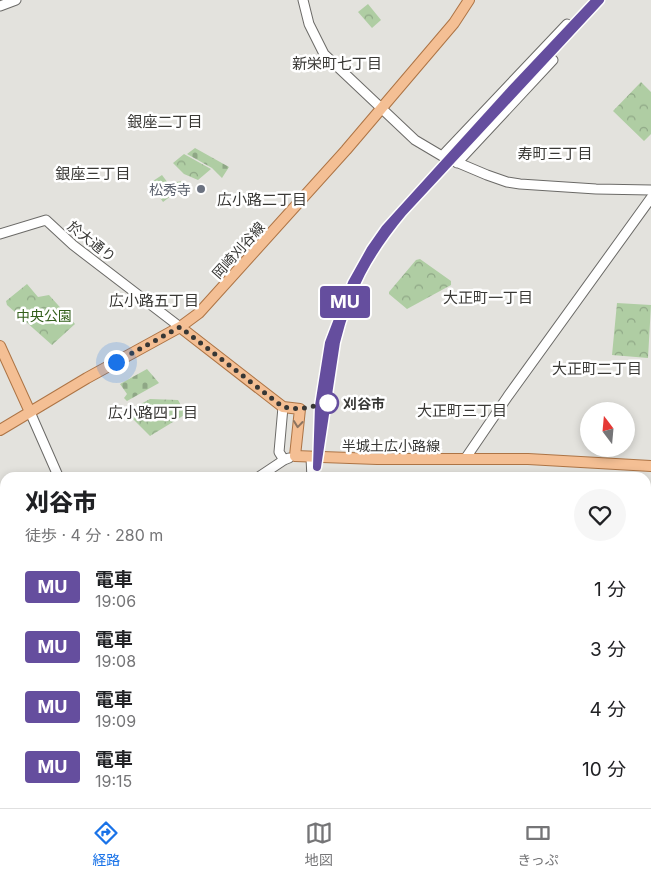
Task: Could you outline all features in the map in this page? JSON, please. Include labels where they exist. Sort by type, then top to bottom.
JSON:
[{"type":"main road","name":"岡崎刈谷線","points":[[0,430],[87,378],[180,327],[199,313],[317,183],[454,23],[469,0]]},
{"type":"main road","points":[[180,327],[283,407],[300,409],[295,456]]},
{"type":"main road","points":[[0,346],[30,412]]},
{"type":"main road","name":"半城土広小路線","points":[[295,456],[311,458],[528,459],[651,466]]},
{"type":"street","points":[[0,6],[16,0]]},
{"type":"street","points":[[303,0],[309,24],[324,54],[416,140],[442,156],[507,182],[596,189],[651,190]]},
{"type":"street","points":[[442,156],[567,24]]},
{"type":"street","points":[[457,163],[554,60]]},
{"type":"street","points":[[465,459],[508,396],[651,198]]},
{"type":"street","name":"於大通り","points":[[0,234],[46,220],[74,245],[180,327]]},
{"type":"street","points":[[283,407],[279,452],[284,460]]},
{"type":"street","points":[[30,412],[56,472]]},
{"type":"street","points":[[267,472],[284,460],[295,456]]},
{"type":"street","points":[[311,458],[312,472]]},
{"type":"green space","points":[[368,4],[381,20],[372,28],[358,12]]},
{"type":"green space","points":[[641,82],[651,92],[651,134],[644,141],[613,111]]},
{"type":"green space","points":[[195,148],[229,167],[222,178],[212,168],[187,154]]},
{"type":"green space","points":[[184,154],[211,169],[198,180],[184,174],[173,163]]},
{"type":"green space","points":[[162,175],[168,183],[184,181],[188,185],[173,198],[171,196],[163,202],[150,183]]},
{"type":"green space","points":[[420,259],[451,281],[451,285],[407,309],[389,292],[416,260]]},
{"type":"green space","name":"中央公園","points":[[27,284],[38,297],[49,295],[75,324],[52,345],[7,305],[6,301]]},
{"type":"green space","points":[[617,303],[651,305],[648,358],[612,355]]},
{"type":"green space","points":[[147,369],[159,383],[127,401],[124,398],[127,394],[120,384]]},
{"type":"green space","points":[[150,399],[178,400],[186,414],[150,436],[126,412]]},
{"type":"railway","points":[[318,472],[319,409],[325,356],[340,312],[368,256],[385,229],[596,0]]},
{"type":"railway","points":[[324,425],[338,336]]},
{"type":"train","name":"MU","points":[[596,0],[385,229],[371,249],[352,283],[329,343],[319,406],[317,467],[336,342],[341,322],[357,279],[370,256],[403,212],[600,0]]},
{"type":"place","name":"松秀寺","points":[[201,189]]},
{"type":"place","name":"刈谷市","points":[[328,403]]},
{"type":"district","name":"新栄町七丁目","points":[[337,63]]},
{"type":"district","name":"銀座二丁目","points":[[165,121]]},
{"type":"district","name":"寿町三丁目","points":[[555,153]]},
{"type":"district","name":"銀座三丁目","points":[[93,173]]},
{"type":"district","name":"広小路二丁目","points":[[262,199]]},
{"type":"district","name":"大正町一丁目","points":[[488,297]]},
{"type":"district","name":"広小路五丁目","points":[[154,300]]},
{"type":"district","name":"大正町二丁目","points":[[597,368]]},
{"type":"district","name":"大正町三丁目","points":[[462,410]]},
{"type":"district","name":"広小路四丁目","points":[[153,412]]},
{"type":"route","points":[[116,362],[180,327],[283,407],[300,409],[328,403]]}]
